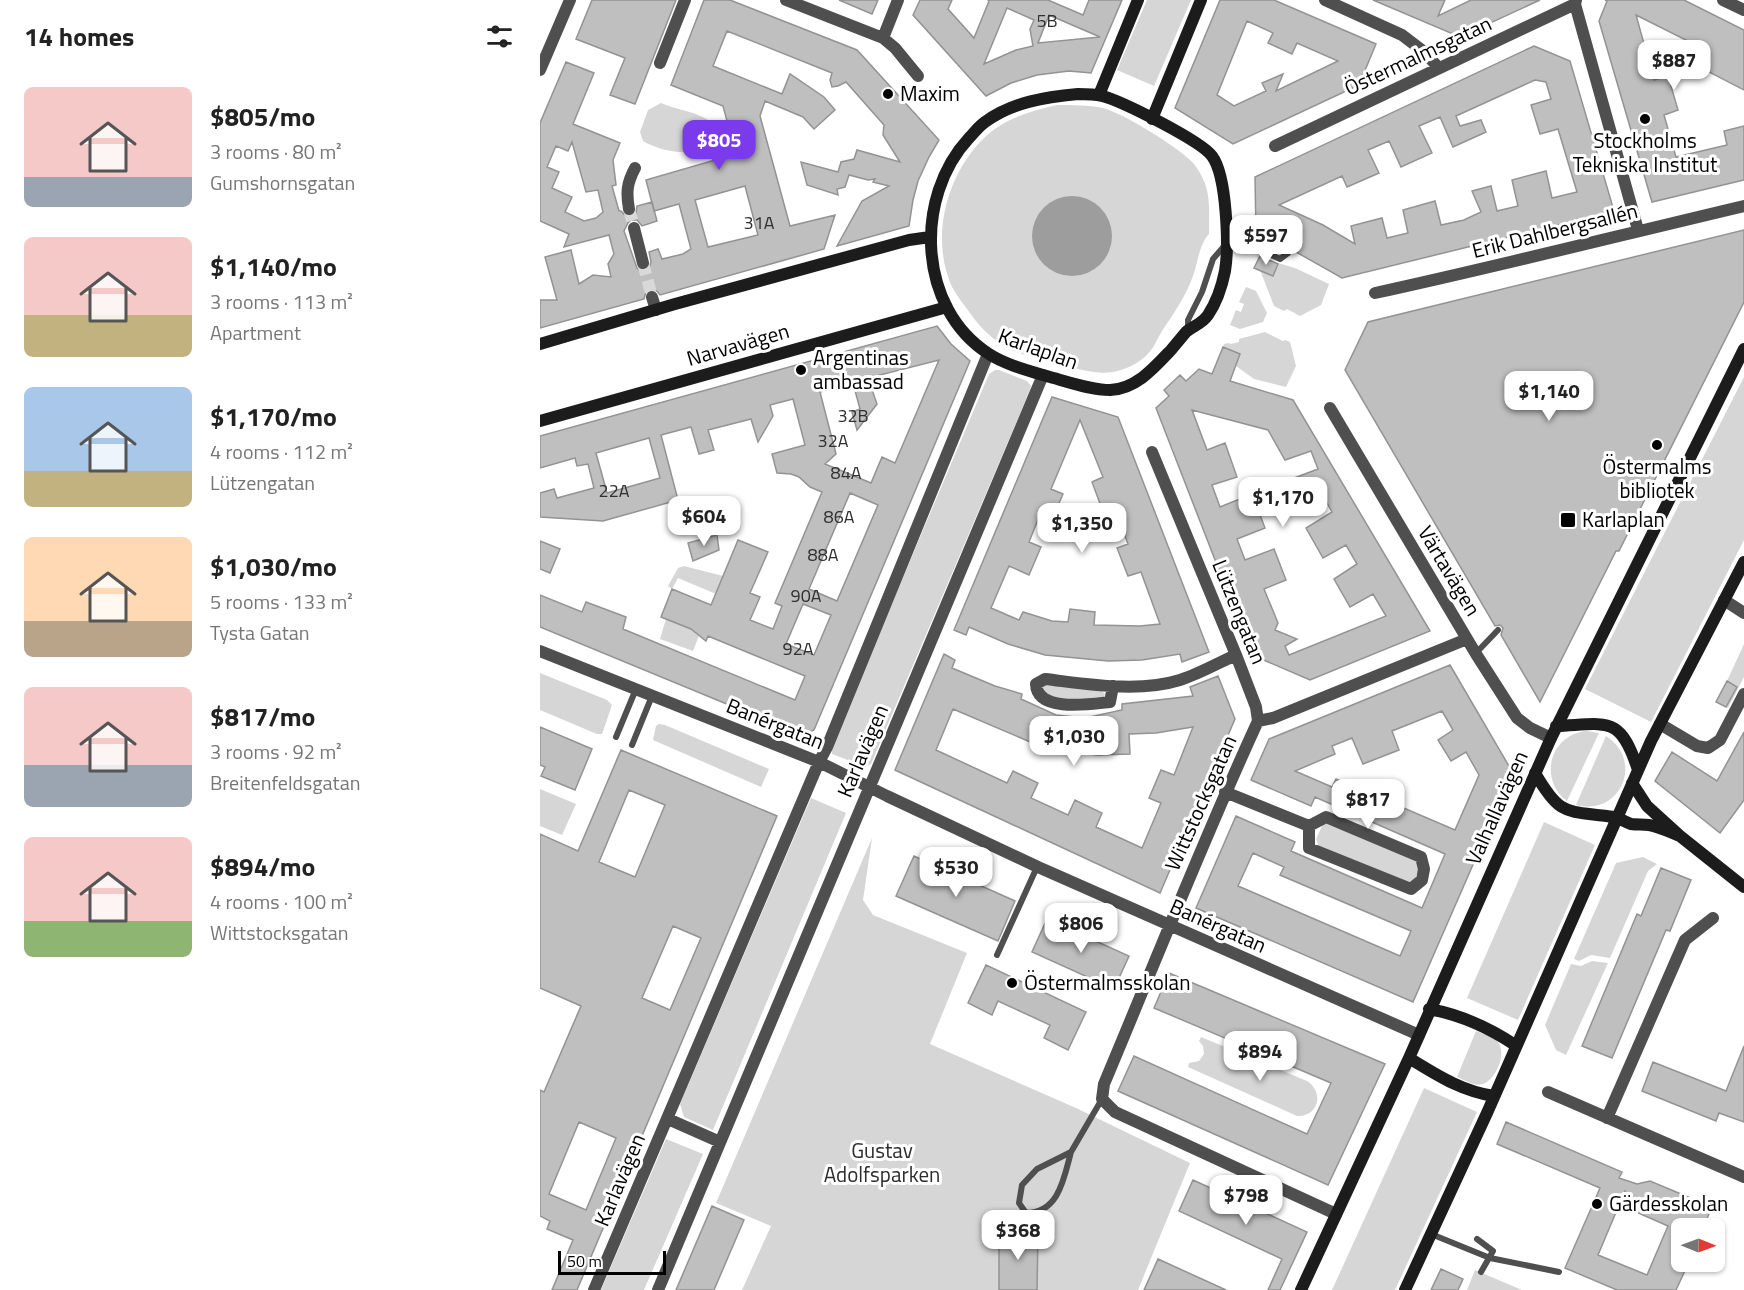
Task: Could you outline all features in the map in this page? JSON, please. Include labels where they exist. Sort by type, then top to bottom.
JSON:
[{"type":"main road","points":[[1099,95],[1138,0]]},
{"type":"main road","points":[[1152,119],[1201,0]]},
{"type":"main road","name":"Karlaplan","points":[[1078,94],[1099,95],[1127,105],[1152,119],[1198,144],[1213,157],[1217,165],[1222,189],[1226,244],[1225,271],[1214,305],[1207,317],[1188,330],[1156,365],[1125,388],[1099,389],[1043,375],[988,354],[959,326],[947,307],[937,280],[930,237],[936,192],[961,146],[983,123],[1012,107],[1047,97],[1078,94]]},
{"type":"main road","points":[[540,344],[909,240],[930,237]]},
{"type":"main road","name":"Narvavägen","points":[[540,420],[947,307]]},
{"type":"main road","name":"Valhallavägen","points":[[1301,1290],[1409,1058],[1553,732],[1744,350]]},
{"type":"main road","points":[[1405,1290],[1494,1096],[1638,770],[1744,562]]},
{"type":"main road","points":[[1553,732],[1588,723],[1614,728],[1630,746],[1638,770]]},
{"type":"main road","points":[[1535,773],[1556,804],[1568,811],[1591,816],[1617,817],[1632,824],[1648,824],[1680,836]]},
{"type":"main road","points":[[1632,783],[1642,801],[1680,836],[1744,887]]},
{"type":"main road","points":[[1429,1010],[1473,1020],[1515,1045]]},
{"type":"main road","points":[[1409,1058],[1447,1081],[1473,1093],[1494,1096]]},
{"type":"street","points":[[540,70],[570,0]]},
{"type":"street","points":[[660,63],[685,0]]},
{"type":"street","points":[[786,0],[883,38],[895,48],[918,76]]},
{"type":"street","points":[[883,38],[898,0]]},
{"type":"street","points":[[1325,0],[1402,35],[1439,68]]},
{"type":"street","points":[[1723,0],[1739,6]]},
{"type":"street","points":[[1575,2],[1638,230]]},
{"type":"street","name":"Östermalmsgatan","points":[[1275,146],[1575,2]]},
{"type":"street","points":[[628,209],[626,195],[628,182],[635,168]]},
{"type":"street","name":"Erik Dahlbergsallén","points":[[1375,293],[1744,206]]},
{"type":"street","points":[[634,228],[643,263]]},
{"type":"street","points":[[652,297],[656,310]]},
{"type":"street","name":"Karlavägen","points":[[594,1290],[831,736],[988,354]]},
{"type":"street","name":"Karlavägen","points":[[658,1290],[1043,375]]},
{"type":"street","name":"Värtavägen","points":[[1330,408],[1476,654],[1517,718],[1530,728],[1553,732]]},
{"type":"street","name":"Lützengatan","points":[[1152,452],[1236,655],[1256,707],[1258,721]]},
{"type":"street","points":[[1724,600],[1744,613]]},
{"type":"street","name":"Wittstocksgatan","points":[[1102,1099],[1104,1084],[1169,926],[1225,792],[1258,721],[1273,718],[1467,639]]},
{"type":"street","name":"Banérgatan","points":[[540,651],[819,762],[1038,867],[1419,1035]]},
{"type":"street","points":[[1113,686],[1110,702],[1079,706],[1058,704],[1043,698],[1036,690],[1036,684],[1045,679],[1113,686],[1180,680],[1236,655]]},
{"type":"street","points":[[1660,724],[1696,746],[1708,748],[1720,740],[1744,694]]},
{"type":"street","points":[[1225,792],[1309,826],[1326,817],[1421,857],[1424,868],[1422,880],[1411,889],[1309,848],[1309,826]]},
{"type":"street","points":[[1607,1118],[1685,940],[1713,918]]},
{"type":"street","points":[[1548,1092],[1744,1177]]},
{"type":"street","points":[[1102,1099],[1115,1112],[1336,1214]]},
{"type":"street","name":"Karlavägen","points":[[668,1119],[720,1142]]},
{"type":"lane","points":[[1226,244],[1253,247],[1280,259],[1288,253]]},
{"type":"lane","points":[[1476,654],[1498,630]]},
{"type":"lane","points":[[616,737],[636,689]]},
{"type":"lane","points":[[632,745],[652,696]]},
{"type":"lane","points":[[998,955],[1038,867]]},
{"type":"lane","points":[[1071,1152],[1036,1169],[1022,1185],[1019,1203],[1026,1213],[1039,1213],[1051,1203],[1063,1185],[1071,1152],[1102,1099]]},
{"type":"lane","points":[[1431,1234],[1490,1258],[1559,1272]]},
{"type":"lane","points":[[1477,1239],[1492,1251],[1481,1272]]},
{"type":"green space","points":[[1147,0],[1191,0],[1154,86],[1117,70]]},
{"type":"green space","points":[[661,103],[705,118],[713,128],[714,134],[711,139],[700,148],[685,152],[670,151],[643,141],[640,132],[648,110]]},
{"type":"green space","points":[[1057,105],[1103,108],[1137,124],[1187,157],[1194,164],[1206,185],[1209,234],[1201,248],[1193,276],[1153,347],[1141,360],[1122,370],[1093,372],[1024,355],[1002,345],[981,326],[963,304],[952,287],[945,268],[942,228],[945,208],[959,171],[970,154],[999,126],[1027,113]]},
{"type":"green space","points":[[1278,263],[1295,268],[1329,284],[1321,305],[1300,316],[1287,309],[1284,311],[1274,306],[1260,270],[1273,275]]},
{"type":"green space","points":[[1246,287],[1256,291],[1267,313],[1263,322],[1240,329],[1230,325],[1236,310],[1241,312],[1244,304],[1239,302]]},
{"type":"green space","points":[[1265,332],[1290,342],[1296,366],[1286,387],[1254,379],[1236,366],[1240,354],[1223,347],[1224,344],[1239,342],[1239,339]]},
{"type":"green space","points":[[995,370],[1027,381],[1031,386],[1030,390],[871,764],[866,767],[832,754],[831,748],[989,374]]},
{"type":"green space","points":[[1744,377],[1744,540],[1651,722],[1585,689]]},
{"type":"green space","points":[[684,566],[723,576],[716,594],[678,578],[672,589],[668,586],[678,568]]},
{"type":"green space","points":[[666,619],[700,633],[693,651],[660,639]]},
{"type":"green space","points":[[1744,644],[1744,677],[1728,708],[1726,707],[1737,687],[1727,681]]},
{"type":"green space","points":[[540,673],[607,700],[612,705],[602,734],[597,734],[540,710]]},
{"type":"green space","points":[[1046,684],[1101,690],[1105,694],[1103,699],[1058,700],[1042,691],[1042,686]]},
{"type":"green space","points":[[659,724],[769,769],[761,787],[653,740],[656,726]]},
{"type":"green space","points":[[1586,731],[1599,733],[1567,801],[1558,792],[1553,781],[1552,759],[1564,741],[1574,734]]},
{"type":"green space","points":[[1606,736],[1618,747],[1624,759],[1625,772],[1622,784],[1615,795],[1605,803],[1592,807],[1576,805]]},
{"type":"green space","points":[[540,789],[576,804],[562,835],[540,826]]},
{"type":"green space","points":[[811,798],[846,813],[713,1130],[684,1117],[680,1104]]},
{"type":"green space","points":[[1544,822],[1595,845],[1518,1020],[1467,998]]},
{"type":"green space","points":[[1323,824],[1418,859],[1420,866],[1414,882],[1406,885],[1319,847],[1316,839]]},
{"type":"green space","name":"Gustav Adolfsparken","points":[[872,838],[863,900],[873,915],[967,953],[930,1044],[1076,1108],[1190,1163],[1138,1290],[742,1290],[771,1226],[716,1203]]},
{"type":"green space","points":[[1643,857],[1657,864],[1648,871],[1610,958],[1591,955],[1579,961],[1574,959],[1616,863]]},
{"type":"green space","points":[[1592,961],[1608,963],[1566,1055],[1556,1050],[1545,1025],[1571,964],[1581,966]]},
{"type":"green space","points":[[1476,1031],[1495,1039],[1501,1052],[1496,1072],[1488,1081],[1480,1085],[1457,1077]]},
{"type":"green space","points":[[1201,1037],[1307,1081],[1316,1092],[1317,1103],[1314,1109],[1310,1113],[1297,1116],[1188,1067],[1189,1063],[1199,1061],[1204,1054],[1203,1046],[1199,1041]]},
{"type":"green space","points":[[1424,1088],[1477,1112],[1395,1290],[1332,1290]]},
{"type":"green space","points":[[666,1139],[703,1154],[644,1290],[601,1290]]},
{"type":"green space","points":[[1475,1270],[1522,1290],[1467,1290]]},
{"type":"shaded area","points":[[1072,196],[1087,199],[1100,208],[1109,221],[1112,236],[1109,251],[1100,264],[1087,273],[1072,276],[1057,273],[1044,264],[1035,251],[1032,236],[1035,221],[1044,208],[1057,199]]},
{"type":"building","points":[[592,0],[676,0],[635,104],[610,95],[625,58],[576,39]]},
{"type":"building","points":[[704,0],[730,0],[857,50],[939,140],[918,181],[909,226],[837,246],[862,201],[889,186],[873,182],[875,179],[868,180],[849,175],[845,187],[837,189],[838,195],[807,185],[801,162],[838,172],[841,162],[854,159],[857,150],[900,162],[883,135],[884,125],[846,82],[832,87],[830,80],[832,73],[727,31],[713,66],[782,94],[790,74],[824,97],[835,110],[814,129],[803,117],[765,101],[760,116],[790,226],[835,215],[824,249],[660,295],[657,291],[650,289],[646,292],[644,299],[540,328],[540,300],[557,300],[545,257],[571,250],[579,284],[593,275],[611,277],[608,264],[614,254],[609,235],[564,247],[569,234],[540,221],[540,123],[566,62],[594,73],[573,124],[620,143],[613,160],[616,185],[612,186],[619,211],[631,217],[636,213],[637,206],[652,202],[646,180],[736,154],[723,106],[671,85]],"holes":[[[572,142],[586,192],[598,190],[603,212],[596,218],[584,221],[565,212],[572,197],[552,188],[559,172],[547,167],[556,146],[568,151]],[[745,186],[758,235],[708,247],[695,200]],[[679,204],[691,249],[683,254],[662,259],[658,249],[649,252],[651,262],[649,268],[641,271],[637,268],[624,231],[628,223],[631,220],[637,220],[642,226],[657,221],[654,211]]]},
{"type":"building","points":[[839,0],[878,0],[872,14]]},
{"type":"building","points":[[920,0],[952,0],[948,9],[974,38],[988,0],[1048,0],[1083,15],[1089,0],[1122,0],[1091,73],[1069,71],[1037,75],[1011,83],[986,96],[913,15]],"holes":[[[1007,8],[1034,20],[1030,29],[1033,46],[1016,50],[984,64]],[[1049,15],[1100,37],[1038,43]]]},
{"type":"building","points":[[1220,0],[1274,0],[1376,44],[1359,85],[1233,144],[1175,108]],"holes":[[[1247,21],[1273,33],[1268,43],[1292,54],[1297,43],[1338,61],[1276,91],[1283,74],[1262,83],[1266,91],[1234,106],[1217,95]]]},
{"type":"building","points":[[1373,0],[1445,0],[1438,16],[1471,0],[1540,0],[1460,37]]},
{"type":"building","points":[[1605,0],[1684,0],[1744,30],[1744,90],[1680,57],[1688,41],[1636,15],[1654,80],[1668,76],[1678,110],[1664,115],[1676,157],[1727,145],[1724,131],[1744,126],[1744,180],[1652,202],[1599,21],[1607,1]]},
{"type":"building","points":[[1534,46],[1570,61],[1614,211],[1342,278],[1289,248],[1285,247],[1279,253],[1264,246],[1267,239],[1256,234],[1255,177]],"holes":[[[1535,80],[1546,82],[1551,99],[1531,105],[1540,134],[1558,129],[1577,192],[1552,198],[1546,171],[1512,180],[1518,206],[1497,211],[1491,186],[1472,191],[1481,212],[1464,220],[1441,225],[1435,201],[1403,210],[1408,233],[1387,238],[1382,218],[1351,226],[1355,244],[1323,225],[1279,205],[1342,176],[1347,187],[1379,173],[1368,150],[1389,141],[1401,167],[1432,153],[1419,126],[1440,117],[1453,147],[1486,132],[1481,120],[1460,126],[1456,116]]]},
{"type":"building","points":[[1744,230],[1744,302],[1540,702],[1501,635],[1503,628],[1500,625],[1495,626],[1345,370],[1368,322]]},
{"type":"building","points":[[1260,256],[1278,264],[1273,276],[1254,268]]},
{"type":"building","points":[[937,326],[951,344],[970,361],[814,730],[802,735],[540,627],[540,595],[582,612],[586,602],[626,617],[623,629],[795,700],[805,676],[708,636],[706,641],[691,629],[661,617],[672,589],[711,605],[738,540],[768,552],[750,593],[760,597],[750,620],[773,629],[782,606],[775,603],[822,492],[810,487],[799,477],[777,473],[772,454],[805,445],[793,399],[770,405],[773,416],[758,442],[751,419],[708,430],[714,450],[699,454],[691,427],[661,435],[678,500],[603,521],[540,517],[540,493],[554,489],[557,498],[594,488],[588,464],[577,466],[575,458],[540,468],[540,436]],"holes":[[[939,360],[895,463],[882,457],[871,483],[825,464],[836,454],[820,392],[853,383],[860,409],[852,412],[857,430],[877,404],[868,378]],[[649,438],[660,478],[607,493],[596,453]],[[850,493],[878,505],[837,601],[809,589]],[[803,604],[831,615],[814,655],[786,644]]]},
{"type":"building","points":[[1223,347],[1240,354],[1230,381],[1293,400],[1430,631],[1310,680],[1252,655],[1156,408],[1169,396],[1164,390],[1180,375],[1186,381],[1199,369],[1212,374]],"holes":[[[1192,410],[1268,430],[1285,460],[1311,451],[1318,469],[1281,483],[1294,508],[1321,492],[1332,512],[1306,528],[1323,558],[1346,545],[1357,564],[1334,579],[1350,607],[1373,594],[1386,616],[1289,655],[1285,646],[1297,639],[1275,630],[1278,623],[1264,589],[1286,580],[1274,549],[1245,560],[1237,539],[1265,528],[1252,494],[1220,507],[1212,485],[1237,477],[1225,443],[1207,450]]]},
{"type":"building","points":[[1052,397],[1118,417],[1209,652],[1182,662],[1180,654],[1142,660],[1108,661],[1045,655],[1008,644],[969,627],[966,635],[954,630]],"holes":[[[1080,420],[1103,477],[1092,482],[1102,509],[1113,504],[1128,544],[1117,548],[1128,576],[1141,572],[1160,624],[1094,625],[1095,612],[1070,609],[1068,622],[1052,621],[1023,612],[1019,620],[991,608],[1009,566],[1029,575],[1041,547],[1029,542],[1039,517],[1051,522],[1063,494],[1051,489]]]},
{"type":"building","points":[[717,535],[719,550],[693,561],[688,543]]},
{"type":"building","points":[[540,541],[560,549],[550,573],[540,569]]},
{"type":"building","points":[[944,654],[955,660],[952,668],[995,686],[1022,694],[1021,699],[1056,715],[1085,718],[1122,710],[1122,704],[1193,696],[1190,687],[1218,676],[1235,719],[1160,893],[895,770]],"holes":[[[953,709],[1049,750],[1098,755],[1130,754],[1129,734],[1156,733],[1193,727],[1174,775],[1161,770],[1149,798],[1161,803],[1142,848],[1096,827],[1102,813],[1075,800],[1068,815],[1031,798],[1038,783],[1013,771],[1007,783],[936,750]]]},
{"type":"building","points":[[1450,665],[1513,773],[1413,1002],[1196,908],[1236,816],[1295,842],[1291,851],[1422,908],[1445,854],[1315,797],[1311,806],[1251,780],[1269,739]],"holes":[[[1442,711],[1453,730],[1438,740],[1451,761],[1466,752],[1479,775],[1455,830],[1336,779],[1332,787],[1295,771],[1335,754],[1332,746],[1352,738],[1363,764],[1399,750],[1392,731]],[[1253,853],[1284,867],[1280,875],[1411,931],[1400,956],[1238,886]]]},
{"type":"building","points":[[1727,681],[1737,687],[1726,707],[1716,702]]},
{"type":"building","points":[[540,727],[592,749],[575,790],[541,776],[545,767],[540,765]]},
{"type":"building","points":[[1744,732],[1744,800],[1720,833],[1655,781],[1672,752],[1717,781]]},
{"type":"building","points":[[621,750],[777,816],[577,1290],[552,1290],[573,1240],[547,1229],[550,1221],[540,1216],[540,1090],[544,1092],[581,1006],[540,988],[540,834],[578,851]],"holes":[[[629,790],[665,805],[635,877],[599,862]],[[673,926],[701,938],[670,1010],[642,998]],[[579,1122],[616,1138],[586,1210],[549,1194]]]},
{"type":"building","points":[[914,856],[1015,901],[998,941],[896,896]]},
{"type":"building","points":[[1661,868],[1691,880],[1670,931],[1666,930],[1612,1058],[1582,1046],[1637,914],[1641,916]]},
{"type":"building","points":[[1047,919],[1129,956],[1114,989],[1032,952]]},
{"type":"building","points":[[986,965],[1086,1012],[1068,1050],[1044,1038],[1050,1025],[998,1001],[992,1015],[968,1003]]},
{"type":"building","points":[[1169,973],[1385,1064],[1328,1185],[1118,1091],[1134,1056],[1307,1134],[1331,1083],[1154,1008]]},
{"type":"building","points":[[1744,1046],[1744,1122],[1719,1113],[1716,1121],[1642,1091],[1653,1062],[1726,1091]]},
{"type":"building","name":"Gärdesskolan","points":[[1506,1122],[1622,1172],[1619,1178],[1637,1184],[1650,1181],[1712,1207],[1707,1218],[1671,1218],[1671,1272],[1684,1272],[1676,1290],[1617,1290],[1565,1268],[1600,1188],[1497,1144]],"holes":[[[1625,1191],[1636,1212],[1668,1226],[1647,1275],[1598,1255]]]},
{"type":"building","points":[[1193,1180],[1307,1232],[1280,1290],[1268,1290],[1282,1259],[1179,1211]]},
{"type":"building","points":[[712,1206],[744,1220],[714,1290],[676,1290]]},
{"type":"building","points":[[999,1233],[1038,1233],[1037,1290],[999,1290]]},
{"type":"building","points":[[1158,1259],[1226,1290],[1144,1290]]},
{"type":"building","points":[[1441,1269],[1463,1279],[1458,1290],[1431,1290]]},
{"type":"tunnel","points":[[629,209],[634,228]]},
{"type":"tunnel","points":[[643,263],[652,297]]},
{"type":"place","name":"Maxim","points":[[888,94]]},
{"type":"place","name":"Stockholms Tekniska Institut","points":[[1645,119]]},
{"type":"place","name":"Argentinas ambassad","points":[[801,370]]},
{"type":"place","name":"Östermalms bibliotek","points":[[1657,445]]},
{"type":"place","name":"Karlaplan","points":[[1568,520]]},
{"type":"place","name":"Östermalmsskolan","points":[[1012,983]]},
{"type":"place","name":"Gärdesskolan","points":[[1597,1204]]}]
